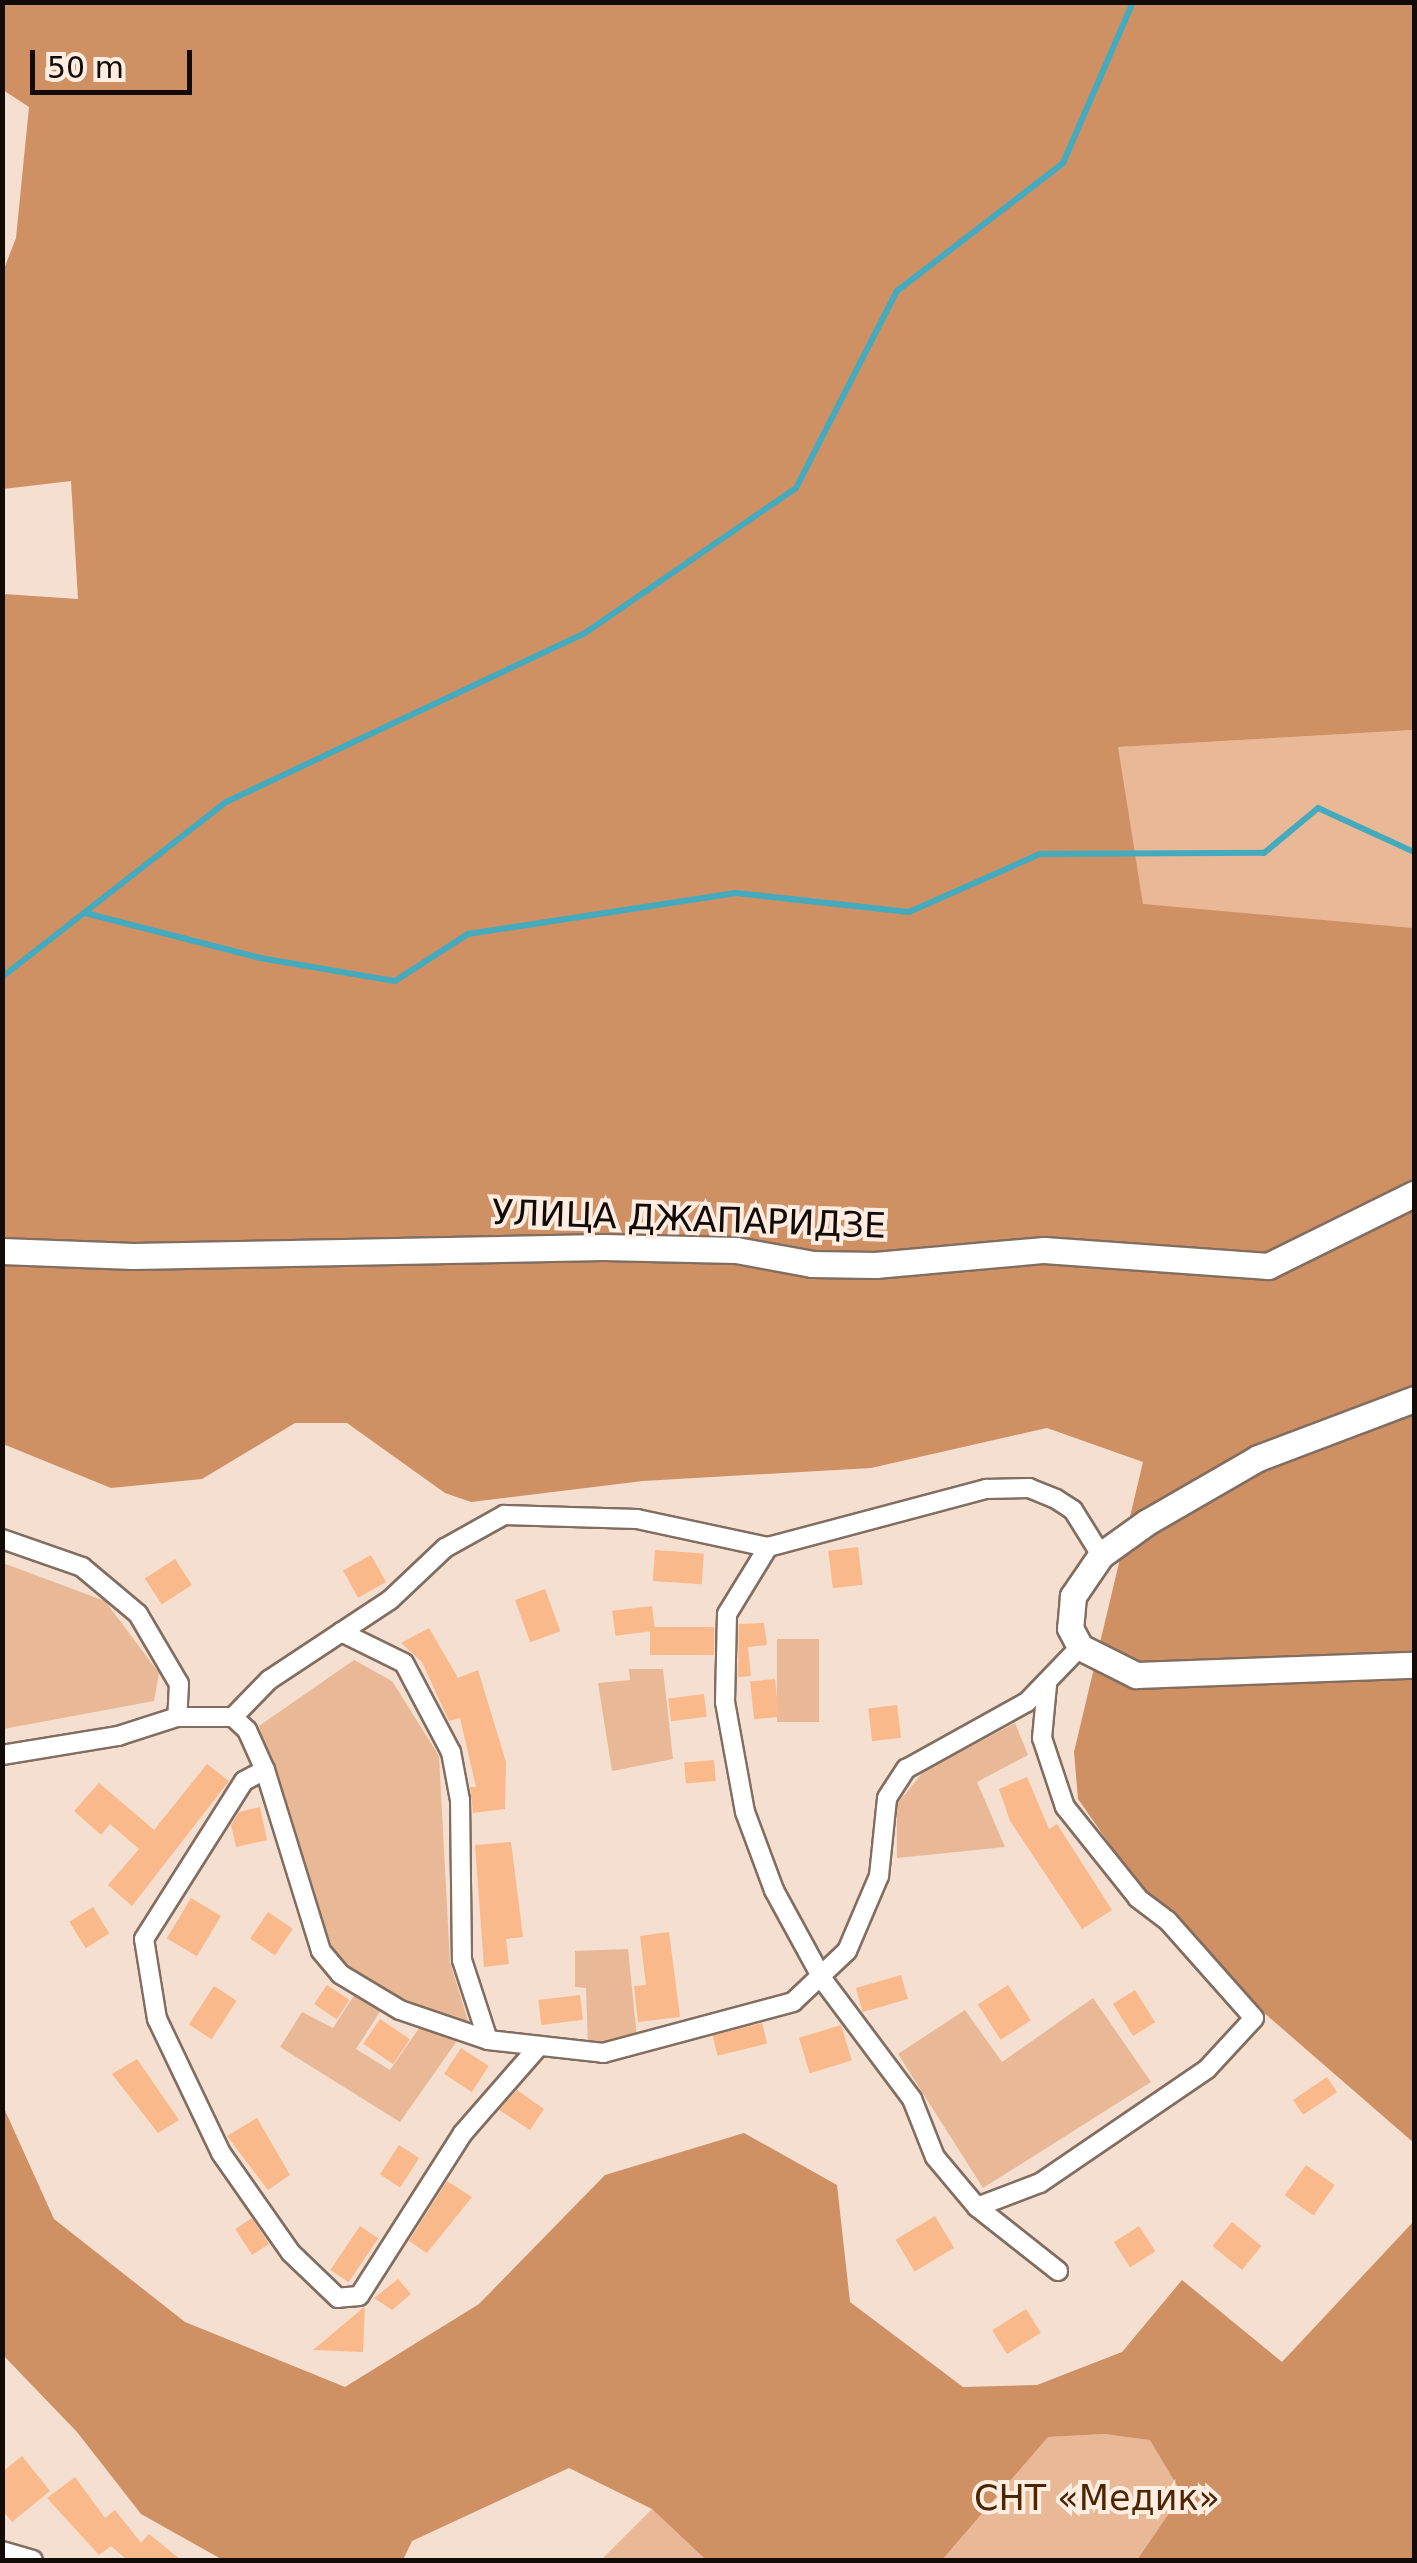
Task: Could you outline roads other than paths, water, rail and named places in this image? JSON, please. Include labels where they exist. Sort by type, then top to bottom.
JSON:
[{"type":"street","name":"УЛИЦА ДЖАПАРИДЗЕ","points":[[2,1252],[133,1256],[603,1246],[736,1250],[812,1264],[875,1265],[1044,1250],[1268,1266],[1414,1194]]},
{"type":"street","points":[[1414,1399],[1258,1458],[1101,1555],[1072,1596],[1070,1628],[1080,1647],[1136,1675],[1414,1664]]},
{"type":"street","points":[[233,1717],[269,1680],[390,1600],[445,1548],[504,1515],[637,1519],[768,1546],[986,1490],[1029,1488],[1074,1510],[1101,1555]]},
{"type":"street","points":[[2,1539],[82,1567],[138,1614],[179,1684],[177,1716]]},
{"type":"street","points":[[768,1546],[728,1614],[725,1702],[744,1812],[774,1890],[823,1980],[912,2099],[935,2156],[977,2207],[1058,2271]]},
{"type":"street","points":[[342,1632],[404,1663],[451,1752],[460,1800],[462,1960],[488,2040]]},
{"type":"street","points":[[2,1755],[118,1736],[177,1716],[233,1717],[247,1730],[265,1770],[321,1952],[340,1974],[400,2010],[488,2040],[602,2053],[793,2002],[823,1980],[848,1951],[880,1876],[888,1798],[906,1768],[1047,1686],[1080,1647]]},
{"type":"street","points":[[977,2207],[1040,2183],[1192,2080],[1254,2018],[1168,1921],[1138,1898],[1064,1807],[1042,1738],[1047,1686]]},
{"type":"street","points":[[265,1770],[244,1781],[171,1890],[144,1939],[148,1981],[157,2019],[221,2152],[291,2253],[338,2298],[358,2296],[462,2133],[539,2046]]},
{"type":"street","points":[[2,2551],[33,2560]]},
{"type":"waterway","points":[[2,977],[226,802],[585,633],[796,488],[897,291],[1063,163],[1133,2]]},
{"type":"waterway","points":[[85,913],[260,958],[395,981],[468,934],[736,893],[909,912],[1040,854],[1264,853],[1318,808],[1414,852]]},
{"type":"park label","name":"СНТ «Медик»","points":[[1097,2498]]}]
